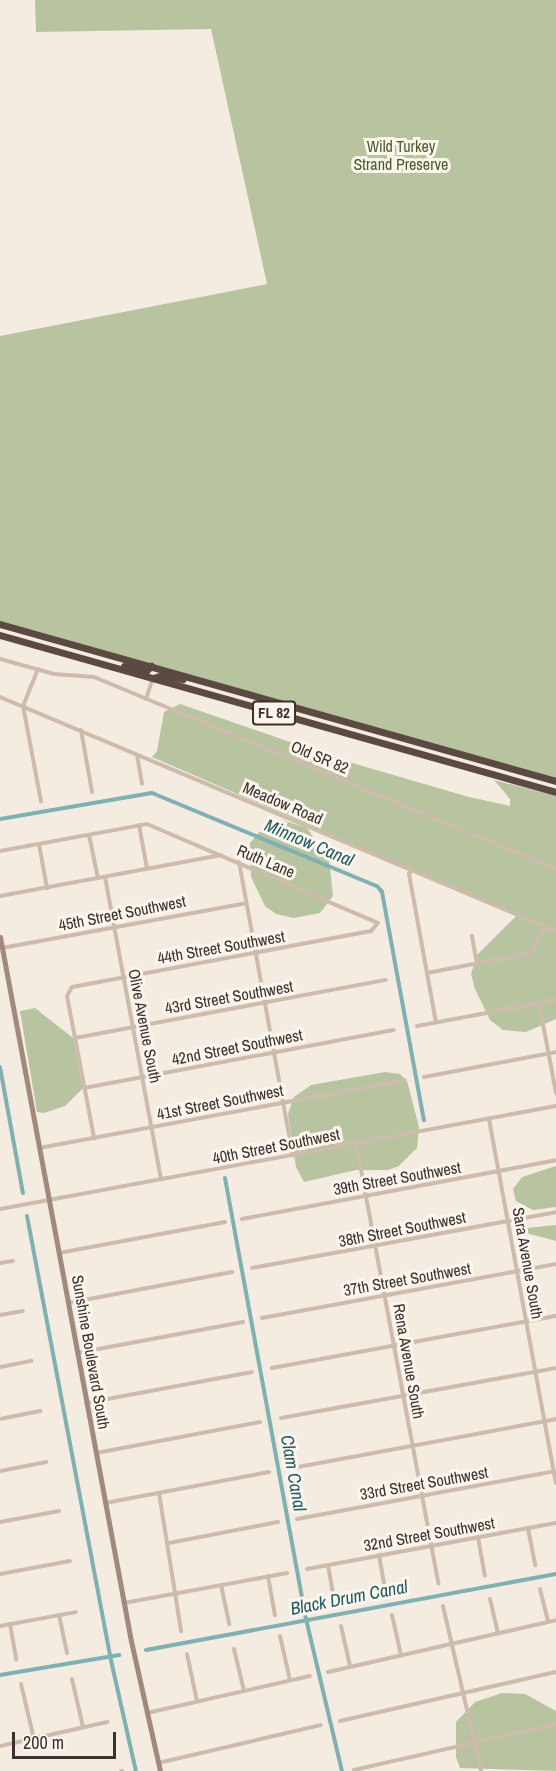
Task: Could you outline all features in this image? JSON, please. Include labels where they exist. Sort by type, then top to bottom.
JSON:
[{"type":"highway","name":"FL 82","points":[[0,624],[556,782]]},
{"type":"highway","name":"FL 82","points":[[0,635],[556,792]]},
{"type":"highway","points":[[78,657],[89,656],[139,669],[152,666]]},
{"type":"highway","points":[[153,678],[162,675],[231,693],[240,692]]},
{"type":"street","name":"Old SR 82","points":[[0,659],[38,669],[84,674],[556,869]]},
{"type":"street","points":[[38,669],[23,706],[42,801]]},
{"type":"street","points":[[146,699],[153,678]]},
{"type":"street","name":"Meadow Road","points":[[0,697],[556,931]]},
{"type":"street","points":[[81,730],[92,792]]},
{"type":"street","points":[[136,754],[142,784]]},
{"type":"street","name":"Ruth Lane","points":[[139,825],[147,824],[375,920],[378,927]]},
{"type":"street","points":[[0,851],[139,825],[148,869]]},
{"type":"street","points":[[89,834],[98,878]]},
{"type":"street","points":[[39,844],[48,888]]},
{"type":"street","points":[[0,896],[221,855]]},
{"type":"street","points":[[239,862],[293,1155]]},
{"type":"street","points":[[412,870],[409,874],[436,1022]]},
{"type":"street","name":"Olive Avenue South","points":[[105,877],[161,1179]]},
{"type":"street","name":"45th Street Southwest","points":[[2,948],[246,903]]},
{"type":"street","name":"44th Street Southwest","points":[[75,1038],[69,989],[378,927]]},
{"type":"street","points":[[427,973],[531,953],[545,927]]},
{"type":"street","points":[[472,936],[477,963]]},
{"type":"street","name":"Sunshine Boulevard South","points":[[0,937],[124,1603],[160,1771]]},
{"type":"street","name":"43rd Street Southwest","points":[[75,1038],[386,980]]},
{"type":"street","points":[[417,1026],[556,1000]]},
{"type":"street","points":[[539,1003],[556,1093]]},
{"type":"street","name":"42nd Street Southwest","points":[[84,1088],[394,1030]]},
{"type":"street","points":[[75,1038],[94,1138]]},
{"type":"street","points":[[424,1077],[556,1052]]},
{"type":"street","name":"41st Street Southwest","points":[[39,1148],[405,1080]]},
{"type":"street","name":"40th Street Southwest","points":[[0,1209],[556,1106]]},
{"type":"street","name":"Sara Avenue South","points":[[489,1119],[556,1483]]},
{"type":"street","name":"Rena Avenue South","points":[[356,1143],[438,1583]]},
{"type":"street","name":"39th Street Southwest","points":[[242,1219],[556,1160]]},
{"type":"street","name":"38th Street Southwest","points":[[252,1268],[556,1212]]},
{"type":"street","points":[[59,1253],[225,1222]]},
{"type":"street","points":[[0,1263],[12,1261]]},
{"type":"street","name":"37th Street Southwest","points":[[262,1318],[556,1264]]},
{"type":"street","points":[[68,1303],[232,1272]]},
{"type":"street","points":[[0,1316],[23,1311]]},
{"type":"street","points":[[272,1368],[556,1316]]},
{"type":"street","points":[[77,1353],[243,1322]]},
{"type":"street","points":[[0,1367],[31,1361]]},
{"type":"street","points":[[281,1418],[556,1368]]},
{"type":"street","points":[[86,1403],[252,1372]]},
{"type":"street","points":[[0,1419],[40,1411]]},
{"type":"street","points":[[287,1469],[556,1419]]},
{"type":"street","points":[[96,1453],[260,1422]]},
{"type":"street","points":[[0,1471],[46,1462]]},
{"type":"street","name":"33rd Street Southwest","points":[[297,1519],[555,1471]]},
{"type":"street","points":[[105,1503],[269,1472]]},
{"type":"street","points":[[159,1493],[182,1631]]},
{"type":"street","points":[[0,1522],[59,1511]]},
{"type":"street","points":[[169,1543],[278,1522]]},
{"type":"street","name":"32nd Street Southwest","points":[[307,1569],[556,1523]]},
{"type":"street","points":[[528,1528],[535,1565]]},
{"type":"street","points":[[478,1537],[485,1575]]},
{"type":"street","points":[[379,1555],[386,1594]]},
{"type":"street","points":[[0,1574],[69,1561]]},
{"type":"street","points":[[328,1565],[335,1603]]},
{"type":"street","points":[[124,1603],[287,1572]]},
{"type":"street","points":[[268,1576],[275,1616]]},
{"type":"street","points":[[221,1585],[229,1624]]},
{"type":"street","points":[[540,1589],[548,1622]]},
{"type":"street","points":[[490,1599],[498,1633]]},
{"type":"street","points":[[443,1606],[481,1771]]},
{"type":"street","points":[[0,1626],[76,1612]]},
{"type":"street","points":[[59,1615],[67,1653]]},
{"type":"street","points":[[392,1615],[401,1655]]},
{"type":"street","points":[[328,1672],[556,1620]]},
{"type":"street","points":[[9,1624],[16,1659]]},
{"type":"street","points":[[341,1626],[350,1666]]},
{"type":"street","points":[[280,1636],[290,1680]]},
{"type":"street","points":[[234,1648],[244,1691]]},
{"type":"street","points":[[187,1654],[197,1701]]},
{"type":"street","points":[[340,1721],[556,1672]]},
{"type":"street","points":[[147,1713],[310,1676]]},
{"type":"street","points":[[72,1679],[83,1727]]},
{"type":"street","points":[[21,1684],[34,1739]]},
{"type":"street","points":[[0,1746],[107,1722]]},
{"type":"street","points":[[354,1770],[556,1724]]},
{"type":"street","points":[[158,1763],[321,1725]]},
{"type":"green space","name":"Wild Turkey Strand Preserve","points":[[35,0],[556,0],[556,779],[0,622],[0,336],[267,284],[211,29],[36,32]]},
{"type":"green space","points":[[180,704],[342,760],[469,797],[510,806],[510,799],[494,780],[556,796],[556,1019],[526,1032],[503,1030],[490,1020],[475,989],[471,974],[477,955],[517,915],[152,757],[157,751],[164,712]]},
{"type":"green space","points":[[282,820],[307,828],[329,860],[333,896],[320,913],[294,918],[276,914],[265,906],[251,877],[250,843],[268,822]]},
{"type":"green space","points":[[35,1008],[73,1038],[83,1088],[65,1106],[44,1113],[37,1112],[20,1011]]},
{"type":"green space","points":[[385,1072],[400,1074],[407,1081],[419,1127],[417,1148],[399,1166],[388,1170],[356,1170],[304,1182],[296,1167],[288,1114],[294,1097],[311,1085]]},
{"type":"green space","points":[[556,1166],[556,1207],[533,1210],[516,1201],[513,1189],[522,1177]]},
{"type":"green space","points":[[556,1225],[556,1241],[526,1233],[527,1228]]},
{"type":"green space","points":[[502,1693],[525,1694],[556,1711],[556,1771],[460,1768],[456,1757],[456,1722],[475,1702]]},
{"type":"waterway","name":"Minnow Canal","points":[[0,819],[152,793],[377,886],[382,892],[424,1120]]},
{"type":"waterway","points":[[0,1067],[23,1193]]},
{"type":"waterway","name":"Clam Canal","points":[[225,1178],[306,1619],[342,1771]]},
{"type":"waterway","points":[[27,1216],[110,1656],[136,1771]]},
{"type":"waterway","name":"Black Drum Canal","points":[[146,1650],[556,1574]]},
{"type":"waterway","name":"Black Drum Canal","points":[[0,1675],[119,1655]]}]
